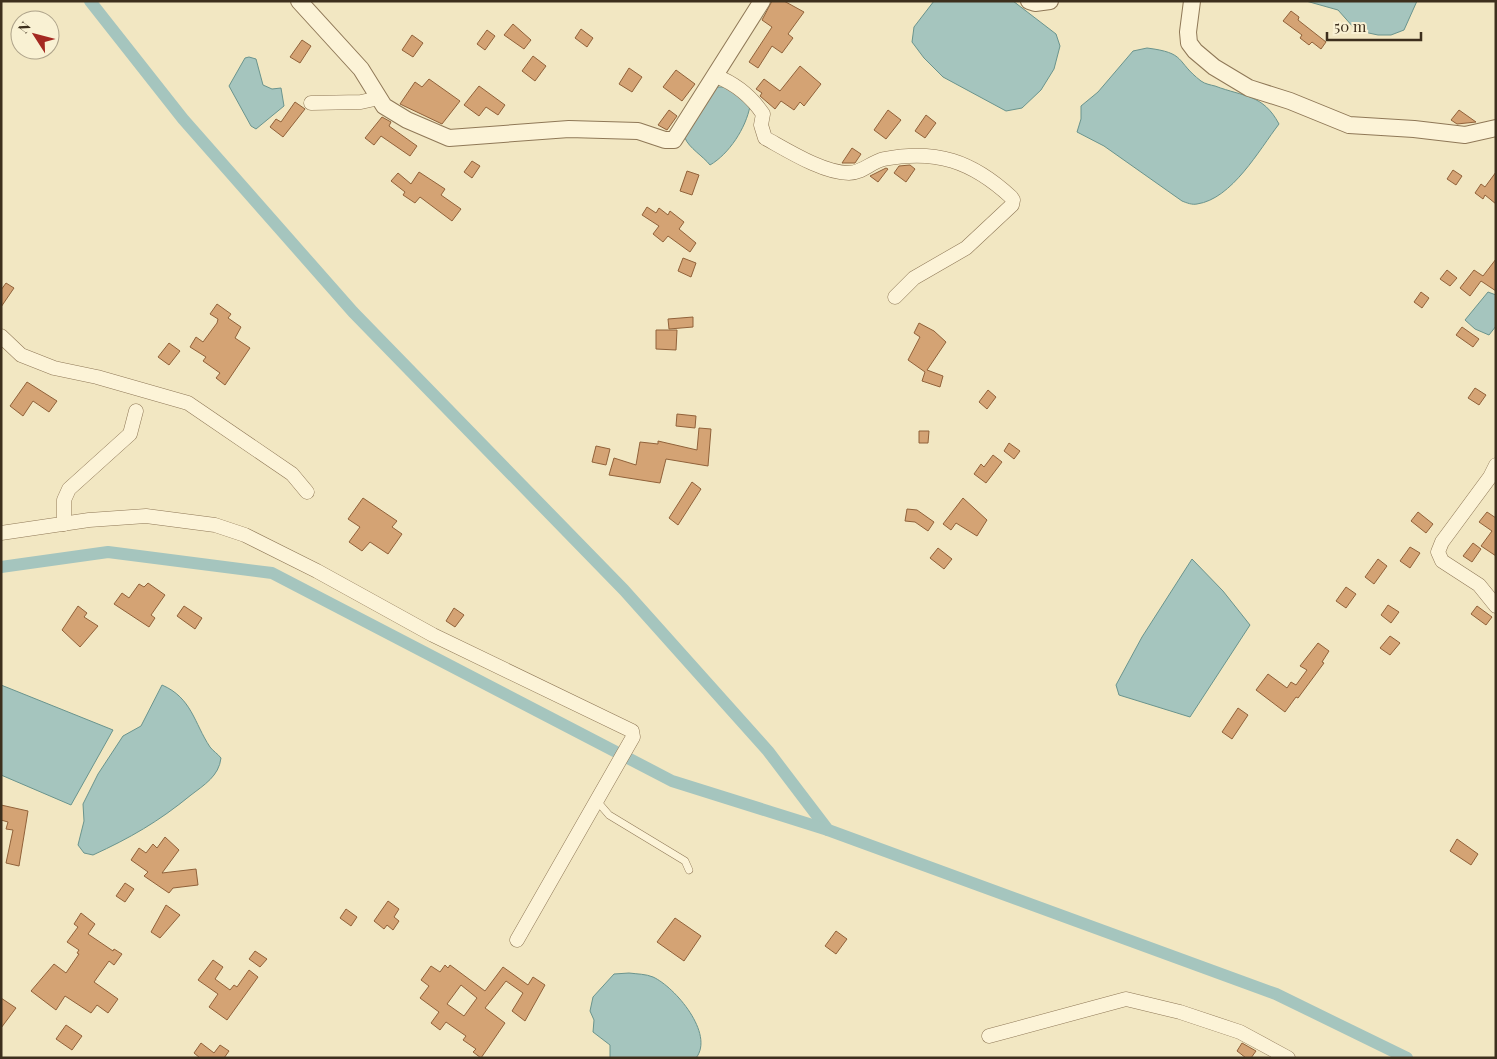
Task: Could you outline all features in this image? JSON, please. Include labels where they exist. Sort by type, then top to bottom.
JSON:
[{"type":"street","points":[[299,1],[361,69],[384,106],[407,120],[449,138],[569,129],[638,131],[664,140],[674,140],[762,1]]},
{"type":"street","points":[[1029,1],[1035,3],[1050,1]]},
{"type":"street","points":[[1192,1],[1188,32],[1189,43],[1194,51],[1214,68],[1249,88],[1290,101],[1349,125],[1414,129],[1465,135],[1496,128]]},
{"type":"street","points":[[716,76],[728,81],[748,94],[762,114],[761,125],[765,138],[794,155],[840,173],[857,173],[883,159],[934,155],[950,158],[968,166],[1011,197],[1013,200],[1012,204],[966,248],[914,278],[895,297]]},
{"type":"street","points":[[311,103],[361,102],[379,98]]},
{"type":"street","points":[[1,336],[21,355],[54,368],[97,377],[188,403],[292,474],[307,492]]},
{"type":"street","points":[[64,524],[64,500],[68,489],[130,434],[136,411]]},
{"type":"street","points":[[1496,465],[1490,477],[1442,542],[1438,552],[1442,561],[1479,585],[1496,606]]},
{"type":"street","points":[[1,533],[64,524],[146,516],[215,525],[245,535],[317,571],[433,635],[632,731],[633,737],[517,940]]},
{"type":"street","points":[[989,1036],[1126,999],[1180,1012],[1240,1032],[1288,1058]]},
{"type":"lane","points":[[597,801],[609,814],[685,861],[689,870]]},
{"type":"water","points":[[934,1],[1013,1],[1056,34],[1060,46],[1054,69],[1041,90],[1022,108],[1006,111],[943,77],[924,58],[912,42],[914,27]]},
{"type":"water","points":[[1306,1],[1417,1],[1404,30],[1391,35],[1378,35],[1354,28],[1338,10]]},
{"type":"water","points":[[1147,48],[1175,55],[1204,83],[1244,95],[1259,102],[1273,114],[1279,124],[1244,172],[1222,193],[1210,200],[1195,204],[1182,201],[1104,146],[1077,132],[1081,119],[1081,106],[1098,92],[1133,51]]},
{"type":"water","points":[[245,58],[256,59],[263,85],[272,89],[281,88],[284,106],[256,129],[251,126],[229,86]]},
{"type":"water","points":[[715,87],[727,87],[750,106],[745,123],[736,140],[724,154],[710,165],[685,138]]},
{"type":"water","points":[[1488,292],[1496,295],[1496,326],[1489,335],[1475,329],[1465,320]]},
{"type":"water","points":[[1192,559],[1223,591],[1250,625],[1190,717],[1119,695],[1116,685],[1142,637]]},
{"type":"water","points":[[1,685],[113,730],[71,805],[1,775]]},
{"type":"water","points":[[162,685],[172,690],[186,704],[210,747],[221,758],[220,764],[214,775],[201,788],[144,829],[93,855],[84,853],[78,845],[84,821],[83,804],[98,774],[123,736],[141,726]]},
{"type":"water","points":[[629,973],[653,977],[662,982],[690,1012],[697,1024],[700,1037],[701,1048],[696,1058],[610,1058],[610,1045],[593,1032],[594,1020],[590,1011],[593,997],[614,974]]},
{"type":"building","points":[[772,1],[784,1],[804,12],[788,34],[793,38],[782,53],[772,46],[758,68],[749,62],[772,27],[762,20]]},
{"type":"building","points":[[1291,11],[1299,17],[1298,20],[1326,42],[1321,49],[1312,42],[1309,45],[1300,38],[1302,35],[1283,21]]},
{"type":"building","points":[[513,24],[531,40],[524,49],[504,35]]},
{"type":"building","points":[[581,29],[593,38],[587,47],[575,38]]},
{"type":"building","points":[[487,30],[495,36],[485,50],[477,44]]},
{"type":"building","points":[[412,35],[423,43],[413,57],[402,50]]},
{"type":"building","points":[[302,40],[311,46],[300,63],[290,57]]},
{"type":"building","points":[[533,56],[546,66],[535,81],[522,71]]},
{"type":"building","points":[[800,66],[821,84],[804,106],[800,102],[794,110],[781,101],[775,109],[760,96],[762,93],[756,89],[764,79],[780,91]]},
{"type":"building","points":[[629,68],[642,77],[632,92],[619,84]]},
{"type":"building","points":[[676,70],[695,84],[682,101],[663,87]]},
{"type":"building","points":[[429,79],[460,101],[442,124],[400,104],[415,82],[422,87]]},
{"type":"building","points":[[479,86],[505,105],[498,115],[486,107],[479,116],[464,105]]},
{"type":"building","points":[[295,102],[305,109],[283,137],[270,127],[276,119],[281,122]]},
{"type":"building","points":[[669,110],[677,116],[667,130],[658,125]]},
{"type":"building","points":[[888,110],[901,120],[886,139],[874,130]]},
{"type":"building","points":[[1459,110],[1476,122],[1457,124],[1451,120]]},
{"type":"building","points":[[926,115],[936,123],[925,138],[915,131]]},
{"type":"building","points":[[382,117],[391,122],[389,126],[417,146],[410,156],[381,136],[374,145],[365,138]]},
{"type":"building","points":[[852,148],[861,154],[855,163],[842,163]]},
{"type":"building","points":[[472,161],[480,166],[472,178],[464,172]]},
{"type":"building","points":[[910,165],[915,169],[906,182],[894,173],[899,166]]},
{"type":"building","points":[[886,168],[888,169],[878,182],[870,176]]},
{"type":"building","points":[[1453,170],[1462,176],[1456,185],[1447,179]]},
{"type":"building","points":[[687,171],[699,175],[692,195],[680,191]]},
{"type":"building","points":[[419,172],[445,189],[441,195],[461,209],[452,221],[420,197],[415,203],[403,195],[405,192],[391,181],[398,173],[411,184]]},
{"type":"building","points":[[1496,172],[1496,204],[1485,195],[1483,199],[1475,193],[1481,184],[1485,187]]},
{"type":"building","points":[[647,207],[656,213],[659,208],[668,215],[670,211],[684,222],[679,229],[696,243],[690,252],[668,236],[663,242],[653,234],[659,226],[642,215]]},
{"type":"building","points":[[683,258],[696,263],[691,277],[678,271]]},
{"type":"building","points":[[1496,259],[1496,291],[1481,281],[1470,296],[1460,288],[1474,270],[1483,276]]},
{"type":"building","points":[[1447,270],[1457,278],[1450,286],[1440,279]]},
{"type":"building","points":[[6,283],[14,288],[1,307],[1,290]]},
{"type":"building","points":[[1421,292],[1429,298],[1422,308],[1414,302]]},
{"type":"building","points":[[217,304],[231,314],[228,318],[241,327],[235,338],[250,348],[225,385],[216,378],[220,373],[203,361],[206,357],[190,347],[196,337],[203,342],[217,323],[218,319],[210,314]]},
{"type":"building","points":[[693,317],[693,327],[669,329],[668,319]]},
{"type":"building","points":[[919,323],[934,331],[946,342],[927,370],[943,376],[940,387],[922,381],[925,372],[908,360],[920,337],[914,333]]},
{"type":"building","points":[[1462,327],[1479,339],[1473,347],[1456,335]]},
{"type":"building","points":[[656,330],[677,330],[676,350],[656,349]]},
{"type":"building","points":[[169,343],[180,351],[169,365],[158,357]]},
{"type":"building","points":[[27,382],[57,401],[49,412],[33,401],[23,416],[10,406]]},
{"type":"building","points":[[1475,388],[1486,395],[1479,405],[1468,398]]},
{"type":"building","points":[[988,390],[996,397],[987,409],[979,402]]},
{"type":"building","points":[[677,414],[696,416],[695,428],[676,426]]},
{"type":"building","points":[[699,428],[711,429],[708,466],[666,459],[660,483],[609,475],[614,458],[636,465],[640,442],[658,444],[658,441],[697,450]]},
{"type":"building","points":[[919,431],[929,431],[928,443],[919,443]]},
{"type":"building","points":[[1009,443],[1020,451],[1014,459],[1004,451]]},
{"type":"building","points":[[596,446],[610,449],[606,465],[592,462]]},
{"type":"building","points":[[993,455],[1002,462],[986,483],[974,474],[981,464],[984,467]]},
{"type":"building","points":[[692,482],[701,489],[678,525],[669,518]]},
{"type":"building","points":[[363,498],[397,521],[392,527],[402,534],[388,554],[370,542],[362,551],[349,542],[360,527],[348,519]]},
{"type":"building","points":[[963,498],[987,520],[977,536],[956,523],[951,530],[943,524]]},
{"type":"building","points":[[907,509],[917,510],[934,522],[928,531],[915,522],[905,521]]},
{"type":"building","points":[[1418,512],[1433,524],[1426,533],[1411,521]]},
{"type":"building","points":[[1487,512],[1496,518],[1496,556],[1481,546],[1492,531],[1479,522]]},
{"type":"building","points":[[1473,543],[1481,549],[1472,562],[1463,556]]},
{"type":"building","points":[[1410,547],[1420,553],[1410,568],[1400,561]]},
{"type":"building","points":[[938,548],[952,559],[944,569],[930,558]]},
{"type":"building","points":[[1378,559],[1387,566],[1374,584],[1365,577]]},
{"type":"building","points":[[148,583],[165,595],[151,615],[155,618],[149,627],[114,604],[122,593],[129,598],[139,584],[144,587]]},
{"type":"building","points":[[1346,587],[1356,594],[1346,608],[1336,601]]},
{"type":"building","points":[[1388,605],[1399,612],[1391,623],[1381,615]]},
{"type":"building","points":[[78,606],[87,613],[84,617],[98,626],[80,647],[62,630]]},
{"type":"building","points":[[184,606],[202,618],[195,629],[177,616]]},
{"type":"building","points":[[1477,606],[1492,617],[1486,625],[1471,614]]},
{"type":"building","points":[[454,608],[464,615],[455,627],[446,621]]},
{"type":"building","points":[[1390,636],[1400,643],[1390,655],[1380,648]]},
{"type":"building","points":[[1318,643],[1329,651],[1322,662],[1324,663],[1285,712],[1256,690],[1268,674],[1287,688],[1291,682],[1296,685],[1307,670],[1300,666]]},
{"type":"building","points":[[1238,708],[1248,715],[1232,739],[1222,732]]},
{"type":"building","points":[[1,805],[28,811],[19,866],[6,863],[13,830],[6,829],[8,822],[1,820]]},
{"type":"building","points":[[165,837],[179,850],[162,873],[196,869],[198,885],[173,888],[169,893],[144,876],[148,872],[131,860],[139,848],[146,853],[153,844],[157,848]]},
{"type":"building","points":[[1457,839],[1478,854],[1471,865],[1450,851]]},
{"type":"building","points":[[125,883],[134,889],[125,902],[116,896]]},
{"type":"building","points":[[388,901],[399,909],[394,917],[399,921],[393,930],[387,925],[384,929],[374,921]]},
{"type":"building","points":[[166,905],[180,915],[160,938],[151,932]]},
{"type":"building","points":[[346,909],[357,917],[351,926],[340,918]]},
{"type":"building","points":[[81,913],[95,924],[88,934],[113,951],[114,949],[122,954],[114,965],[109,961],[94,982],[118,999],[108,1013],[97,1005],[91,1013],[65,996],[56,1010],[31,991],[54,964],[66,973],[79,954],[77,953],[79,950],[67,942],[78,927],[74,924]]},
{"type":"building","points":[[675,918],[701,936],[684,961],[657,942]]},
{"type":"building","points":[[836,931],[847,939],[836,954],[825,946]]},
{"type":"building","points":[[255,951],[267,959],[260,967],[249,959]]},
{"type":"building","points":[[213,960],[223,967],[215,979],[230,990],[234,985],[237,987],[249,970],[258,977],[227,1020],[209,1007],[218,994],[198,980]]},
{"type":"building","points":[[445,965],[448,968],[450,965],[485,991],[503,967],[528,985],[533,977],[545,985],[525,1021],[512,1011],[523,993],[506,981],[485,1008],[505,1023],[481,1058],[473,1052],[476,1049],[463,1040],[466,1036],[446,1022],[440,1030],[431,1023],[439,1012],[420,998],[429,986],[421,980],[431,966],[440,972]],"holes":[[[461,985],[477,998],[464,1016],[447,1004]]]},
{"type":"building","points":[[1,998],[16,1008],[1,1028]]},
{"type":"building","points":[[66,1025],[82,1036],[72,1050],[56,1039]]},
{"type":"building","points":[[201,1043],[214,1053],[220,1045],[229,1051],[224,1058],[200,1058],[194,1053]]},
{"type":"building","points":[[1242,1043],[1256,1051],[1251,1058],[1246,1058],[1237,1051]]},
{"type":"waterway","points":[[90,1],[183,119],[353,312],[624,590],[768,751],[828,830],[1276,994],[1407,1058]]},
{"type":"waterway","points":[[1,567],[108,552],[272,573],[672,781],[828,830]]}]
